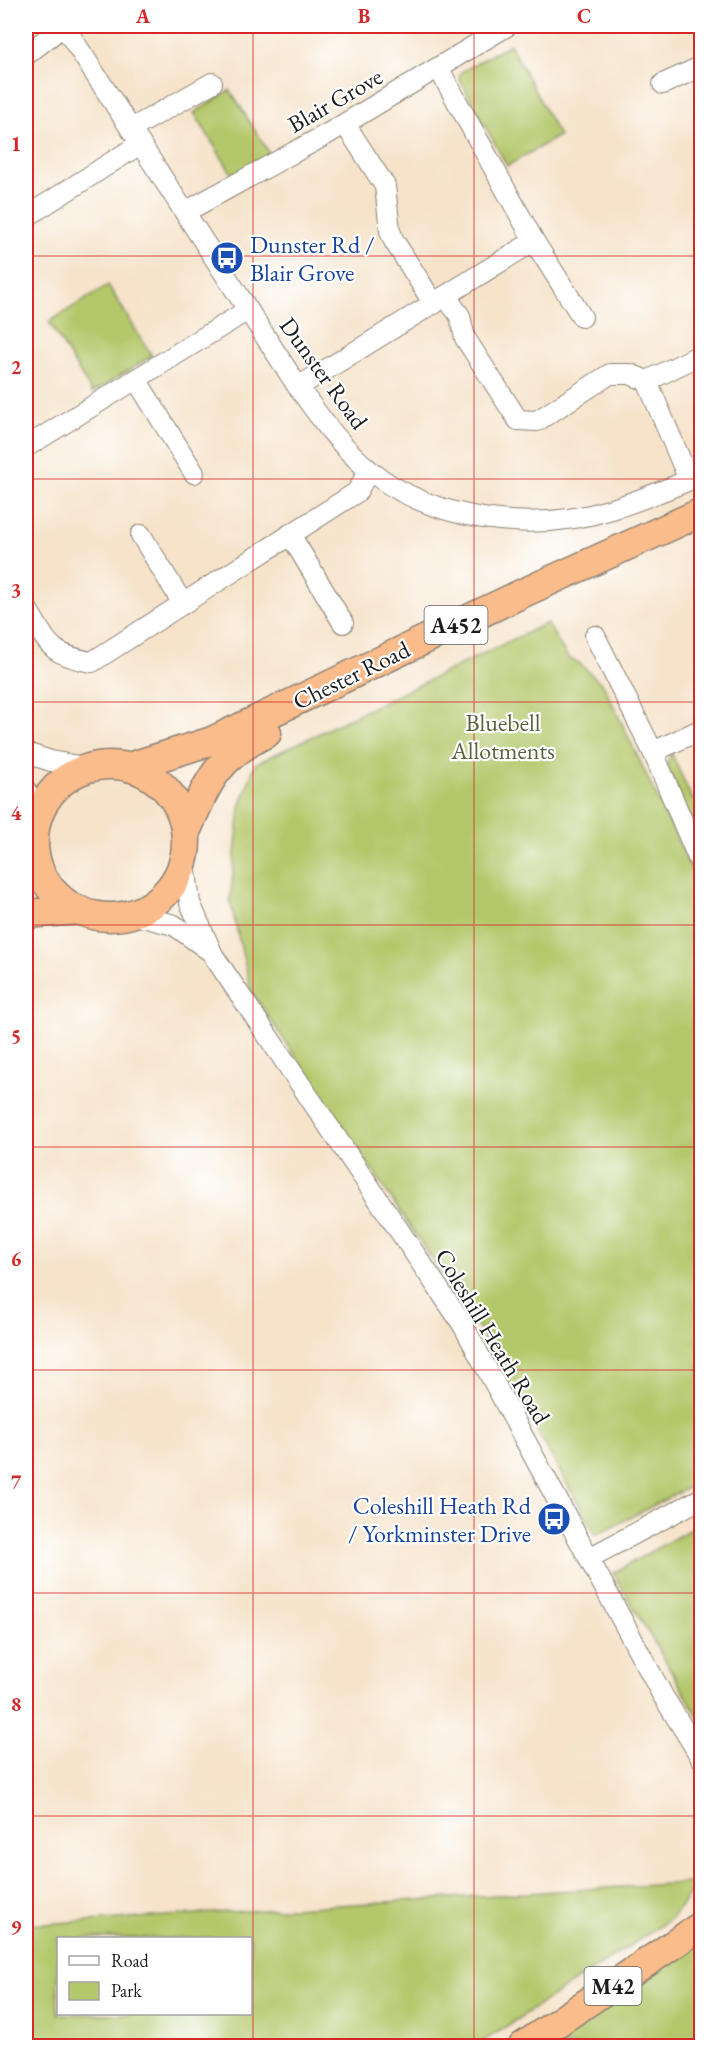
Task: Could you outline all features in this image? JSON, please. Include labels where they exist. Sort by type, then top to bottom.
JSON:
[{"type":"highway","name":"Chester Road","points":[[128,767],[212,741],[523,593],[702,512]]},
{"type":"highway","name":"Chester Road","points":[[185,844],[214,771],[245,744],[553,592],[702,527]]},
{"type":"highway","points":[[26,914],[80,910],[106,916],[131,914],[150,905],[166,892],[177,876],[185,844],[182,814],[173,798],[161,784],[145,773],[128,767],[102,765],[88,768],[68,777],[52,792],[40,812],[32,847],[39,866],[49,885],[63,900],[80,910]]},
{"type":"highway","name":"M42","points":[[523,2046],[702,1925]]},
{"type":"street","points":[[26,55],[64,26]]},
{"type":"street","name":"Dunster Road","points":[[64,26],[298,387],[333,434],[369,470],[412,495],[454,512],[521,521],[564,520],[611,510],[695,478]]},
{"type":"street","name":"Blair Grove","points":[[185,212],[345,124],[507,26]]},
{"type":"street","points":[[663,84],[702,66]]},
{"type":"street","points":[[439,69],[534,242],[582,317]]},
{"type":"street","points":[[26,217],[212,83]]},
{"type":"street","points":[[345,124],[385,186],[390,231],[394,241],[440,300],[460,316],[465,338],[518,420],[537,421],[610,374],[630,374],[647,381],[695,478]]},
{"type":"street","points":[[298,387],[534,242]]},
{"type":"street","points":[[26,447],[248,310]]},
{"type":"street","points":[[647,381],[702,354]]},
{"type":"street","points":[[136,379],[194,473]]},
{"type":"street","points":[[26,607],[53,649],[61,656],[92,662],[357,492],[369,470]]},
{"type":"street","points":[[291,534],[343,623]]},
{"type":"street","points":[[141,535],[183,604]]},
{"type":"street","points":[[595,636],[653,752],[702,867]]},
{"type":"street","points":[[653,752],[702,729]]},
{"type":"street","points":[[26,753],[51,761],[88,768]]},
{"type":"street","points":[[26,790],[32,847]]},
{"type":"street","name":"Coleshill Heath Road","points":[[185,844],[190,903],[213,955],[463,1325],[663,1696],[702,1759]]},
{"type":"street","name":"Coleshill Heath Road","points":[[131,914],[174,925],[213,955]]},
{"type":"street","points":[[589,1558],[702,1498]]},
{"type":"green space","points":[[510,44],[559,136],[507,166],[459,78],[461,72]]},
{"type":"green space","points":[[230,90],[271,156],[235,179],[194,113]]},
{"type":"green space","points":[[108,285],[152,356],[92,393],[49,322]]},
{"type":"green space","name":"Bluebell Allotments","points":[[547,623],[568,658],[579,663],[604,686],[701,890],[701,1481],[596,1535],[478,1327],[251,991],[230,901],[240,807],[255,764]]},
{"type":"green space","points":[[671,752],[692,799],[701,796],[701,846],[667,765]]},
{"type":"green space","points":[[701,1523],[701,1721],[613,1573]]},
{"type":"green space","points":[[699,1882],[671,1919],[476,2046],[26,2046],[26,1925]]},
{"type":"green space","points":[[701,1941],[701,2046],[550,2046]]},
{"type":"place","name":"Dunster Rd / Blair Grove","points":[[227,258]]},
{"type":"place","name":"Coleshill Heath Rd / Yorkminster Drive","points":[[554,1519]]}]
